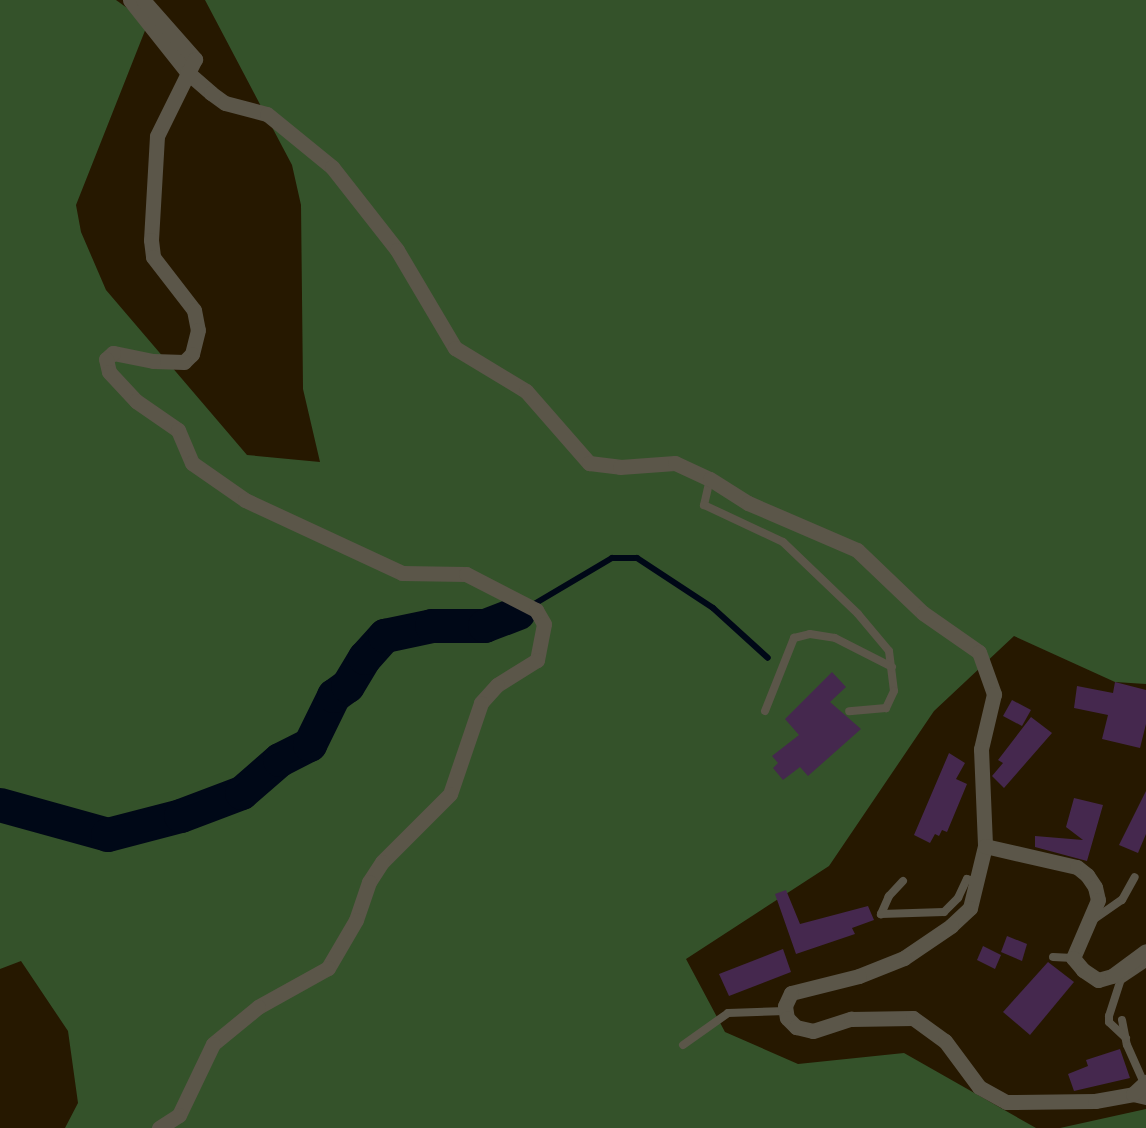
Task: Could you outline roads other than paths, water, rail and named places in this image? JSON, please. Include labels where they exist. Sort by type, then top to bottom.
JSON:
[{"type":"street","points":[[130,0],[187,72],[225,103],[267,114],[332,167],[397,250],[456,348],[526,391],[589,463],[620,467],[675,463],[711,479],[748,503],[857,550],[923,613],[979,651],[994,694],[981,749],[985,846],[970,908],[951,926],[904,958],[858,976],[791,993],[786,1011],[796,1027],[813,1031],[851,1019],[913,1018],[945,1041],[979,1087],[1006,1102],[1095,1101],[1142,1089]]},
{"type":"street","points":[[143,0],[195,59],[157,136],[151,240],[153,257],[194,310],[197,344],[184,362],[153,361],[113,352],[106,359],[109,372],[136,401],[178,430],[192,463],[245,500],[402,573],[466,574],[536,610],[544,624],[537,660],[511,674],[481,703],[450,794],[382,862],[369,882],[356,920],[328,968],[258,1007],[213,1044],[179,1115],[159,1128]]},
{"type":"street","points":[[985,846],[1077,867],[1087,875],[1096,894],[1088,924],[1073,958],[1098,980],[1112,976],[1145,957]]},
{"type":"lane","points":[[711,479],[704,505],[783,542],[858,614],[889,651],[894,691],[886,708],[849,711]]},
{"type":"lane","points":[[765,711],[794,638],[810,634],[835,638],[855,645],[892,667]]},
{"type":"lane","points":[[1088,924],[1122,900],[1135,876]]},
{"type":"lane","points":[[903,881],[889,896],[881,914],[944,912],[958,898],[967,879],[978,882]]},
{"type":"lane","points":[[1053,957],[1073,958]]},
{"type":"lane","points":[[1126,1038],[1109,1022],[1109,1016],[1121,980],[1145,957]]},
{"type":"lane","points":[[683,1045],[693,1034],[728,1013],[786,1011]]},
{"type":"lane","points":[[1122,1020],[1142,1089]]},
{"type":"waterway","points":[[519,613],[612,558],[637,558],[713,608],[768,658]]},
{"type":"waterway","points":[[0,805],[108,835],[181,816],[242,793],[280,760],[310,745],[334,696],[348,686],[365,658],[385,636],[432,626],[485,626],[519,613]]}]
